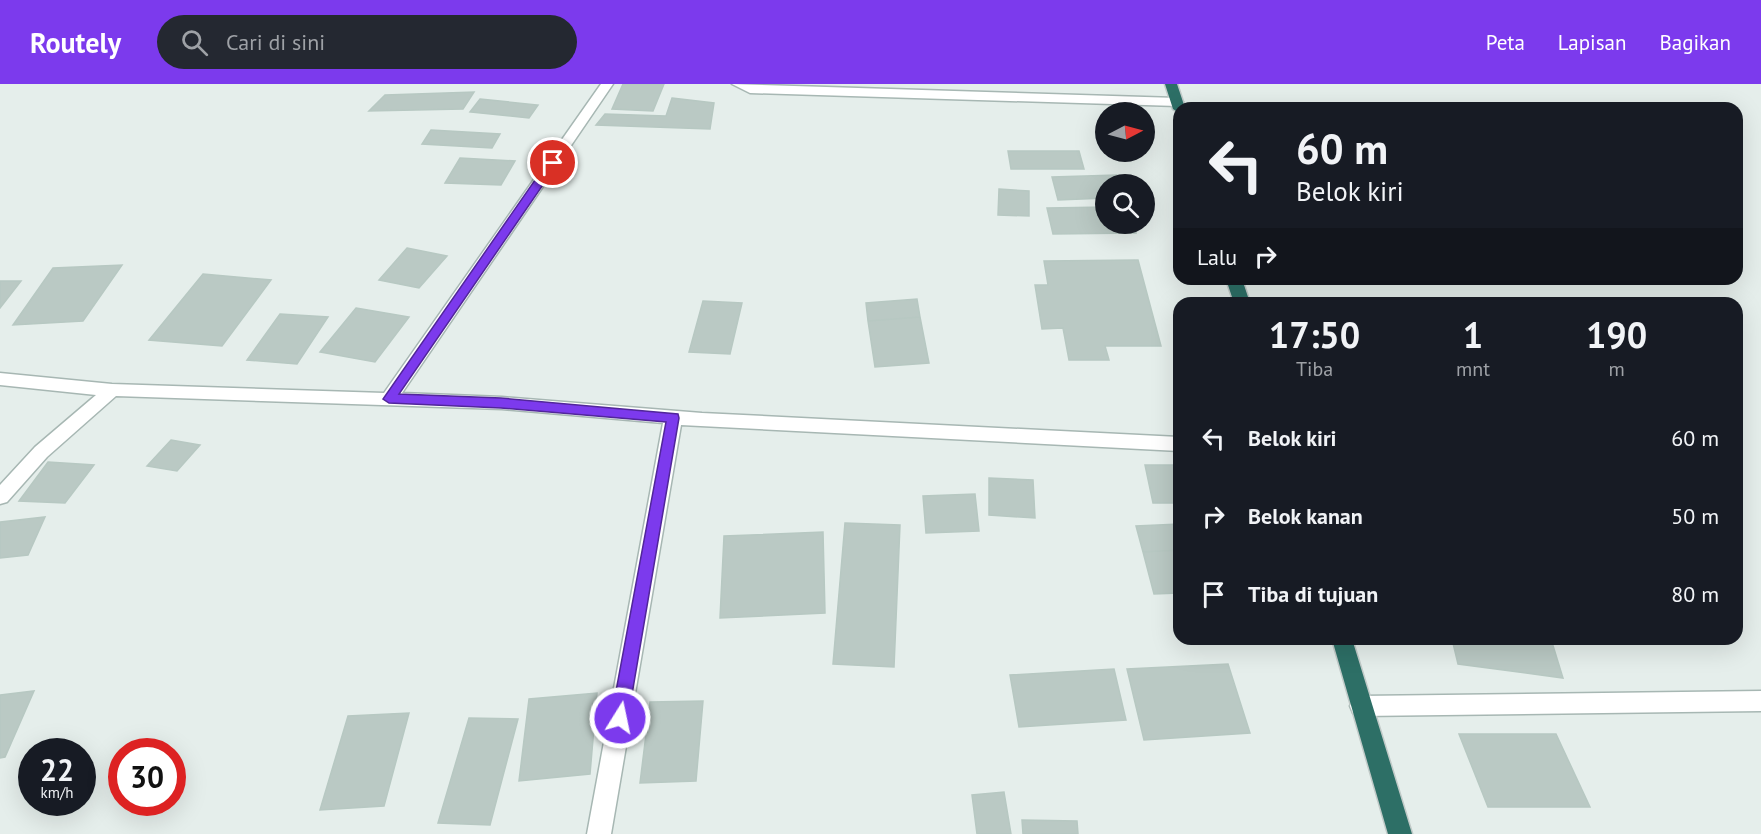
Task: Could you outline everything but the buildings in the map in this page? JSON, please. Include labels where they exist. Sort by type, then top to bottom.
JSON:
[{"type":"highway","points":[[1171,84],[1177,102]]},
{"type":"highway","points":[[1344,645],[1400,834]]},
{"type":"street","points":[[389,399],[607,84]]},
{"type":"street","points":[[738,84],[750,89],[1173,106]]},
{"type":"street","points":[[0,379],[112,390],[501,403],[673,418],[1173,444]]},
{"type":"street","points":[[0,496],[41,452],[112,390]]},
{"type":"street","points":[[599,834],[673,418]]},
{"type":"street","points":[[1361,706],[1761,702]]},
{"type":"route","points":[[553,163],[389,399],[501,403],[673,418],[620,718]]}]
